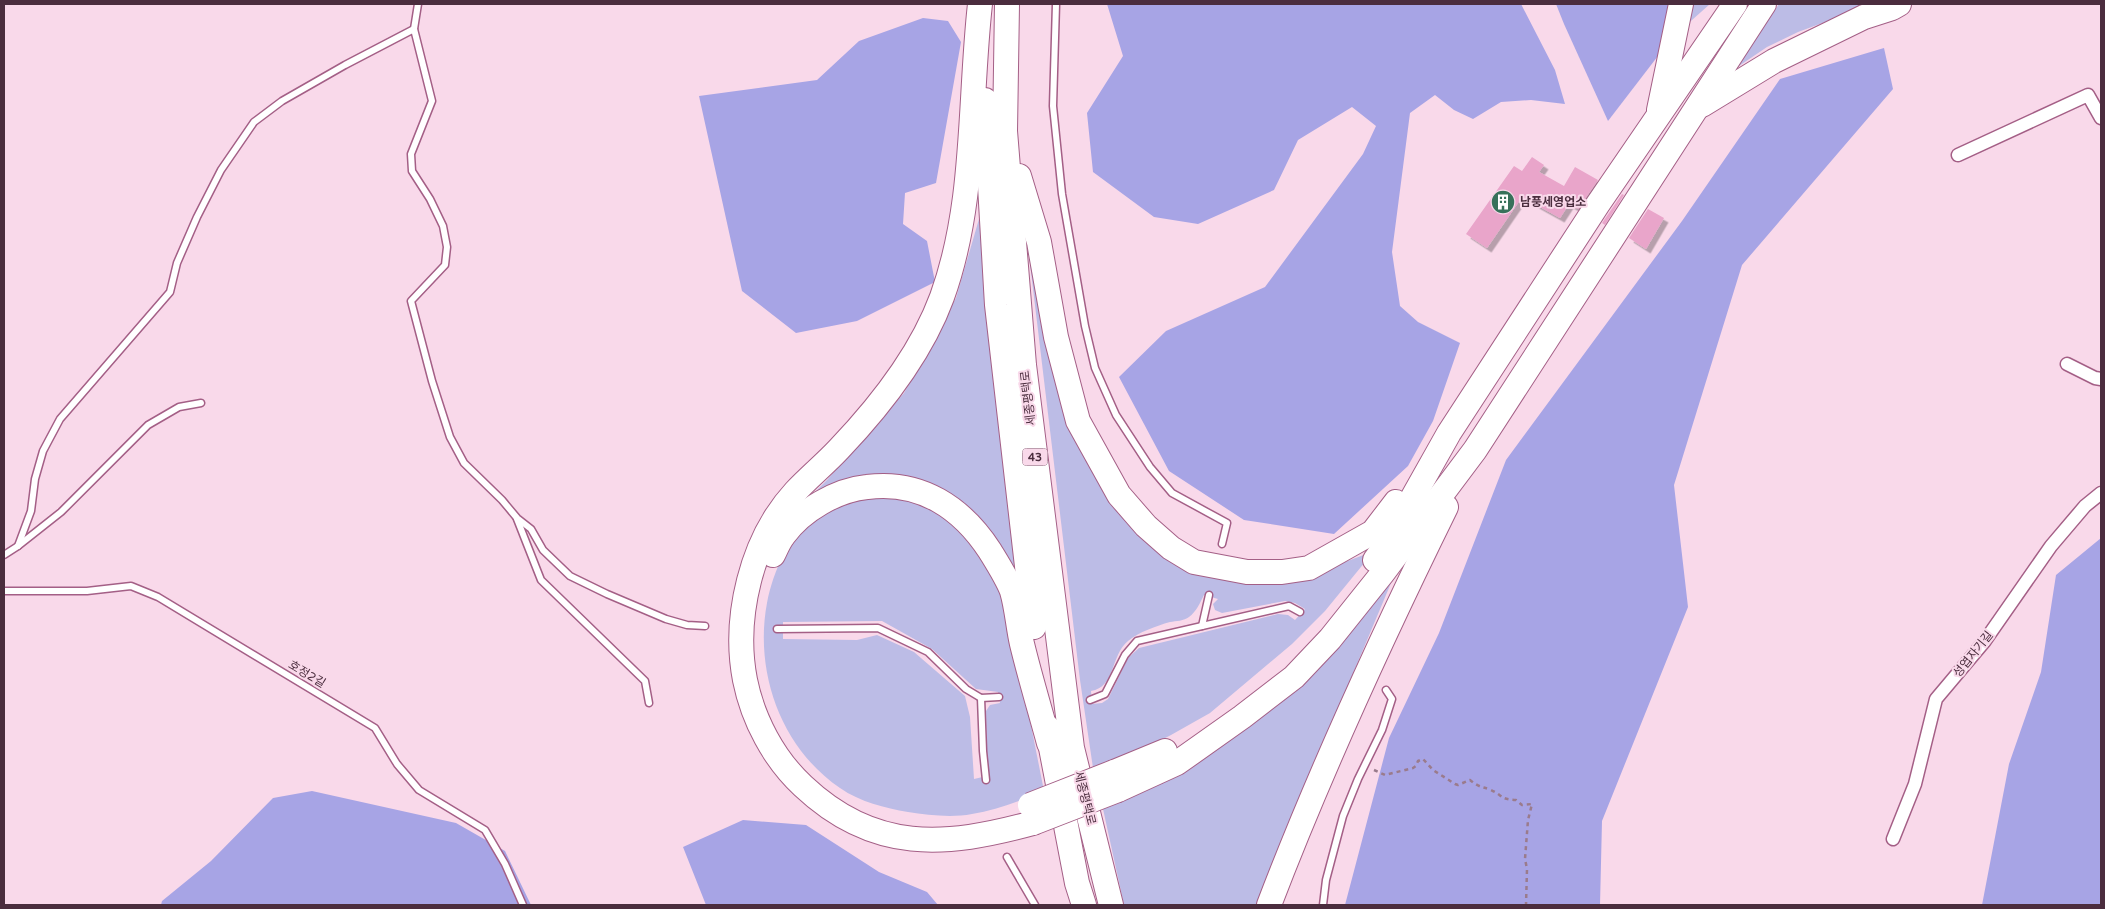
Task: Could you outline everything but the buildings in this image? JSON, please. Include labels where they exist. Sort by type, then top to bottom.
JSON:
[{"type":"highway","points":[[980,4],[975,44],[968,180],[958,244],[941,299],[914,354],[885,397],[838,450],[794,493],[772,526],[754,561],[742,613],[741,660],[748,697],[768,740],[786,770],[815,798],[848,819],[892,836],[926,841],[959,840],[993,834],[1031,814],[1116,781],[1177,763],[1242,717],[1294,676],[1330,639],[1382,574],[1475,450],[1764,4]]},
{"type":"highway","name":"세종평택로","points":[[986,4],[985,97],[997,305],[1029,590],[1049,742],[1077,883],[1084,905]]},
{"type":"highway","name":"세종평택로","points":[[1007,4],[1005,131],[1024,365],[1072,748],[1111,905]]},
{"type":"highway","points":[[1657,120],[1681,4]]},
{"type":"highway","points":[[1116,781],[1171,749],[1219,717],[1269,679],[1326,622],[1386,544],[1449,433],[1598,204],[1735,4]]},
{"type":"highway","points":[[1696,108],[1774,61],[1864,18],[1899,4]]},
{"type":"highway","points":[[1005,131],[1039,242],[1056,337],[1078,421],[1118,495],[1146,526],[1171,548],[1194,562],[1247,572],[1282,572],[1309,568],[1373,532],[1449,433]]},
{"type":"highway","points":[[1269,905],[1317,782],[1415,571],[1475,450]]},
{"type":"highway","points":[[1031,814],[1001,816],[963,824],[942,826],[915,825],[888,820],[861,810],[832,793],[811,777],[780,736],[769,714],[754,656],[757,598],[766,568],[784,534],[805,514],[831,497],[857,488],[879,485],[909,489],[933,497],[956,511],[977,531],[998,563],[1012,592],[1022,644],[1049,742]]},
{"type":"street","points":[[1958,155],[2088,95],[2101,118]]},
{"type":"street","points":[[2067,364],[2095,378],[2101,379]]},
{"type":"street","name":"성엽자기길","points":[[1893,839],[1914,784],[1936,700],[1984,642],[2051,546],[2086,506],[2101,493]]},
{"type":"lane","points":[[418,4],[414,30],[432,101],[411,154],[412,171],[430,198],[443,226],[447,248],[444,265],[411,302],[450,438],[464,463],[502,500],[517,518],[531,529],[543,550],[570,576],[666,619],[687,625],[704,626]]},
{"type":"lane","points":[[1056,4],[1053,106],[1062,194],[1085,326],[1095,368],[1116,415],[1150,467],[1172,493],[1227,523],[1222,544]]},
{"type":"lane","points":[[18,546],[32,511],[35,479],[43,451],[60,418],[170,292],[177,264],[197,217],[221,170],[254,122],[282,100],[414,30]]},
{"type":"lane","points":[[4,555],[61,512],[148,425],[179,406],[201,403]]},
{"type":"lane","points":[[517,518],[541,580],[645,681],[650,703]]},
{"type":"lane","name":"호정2길","points":[[4,591],[87,591],[131,586],[158,597],[344,708],[375,728],[397,764],[419,790],[485,830],[505,864],[522,905]]},
{"type":"lane","points":[[1202,626],[1210,596]]},
{"type":"lane","points":[[1090,700],[1105,694],[1125,655],[1137,641],[1288,606],[1300,612]]},
{"type":"lane","points":[[778,629],[878,628],[928,652],[966,689],[982,698],[998,697]]},
{"type":"lane","points":[[1323,905],[1326,880],[1343,816],[1364,766],[1382,730],[1392,699],[1386,690]]},
{"type":"lane","points":[[982,698],[983,750],[986,780]]},
{"type":"lane","points":[[1007,857],[1035,905]]},
{"type":"path","points":[[1364,766],[1385,775],[1413,768],[1418,761],[1423,760],[1433,770],[1458,785],[1470,780],[1480,788],[1492,790],[1504,799],[1516,800],[1522,805],[1532,804],[1528,820],[1525,859],[1528,882],[1526,905]]},
{"type":"shaded area","points":[[1107,4],[1521,4],[1555,70],[1565,104],[1531,100],[1501,102],[1473,119],[1454,110],[1435,95],[1410,113],[1392,252],[1400,306],[1418,322],[1460,343],[1433,421],[1408,466],[1334,534],[1244,520],[1169,471],[1119,377],[1166,331],[1265,287],[1363,154],[1376,126],[1352,107],[1298,140],[1274,190],[1198,224],[1154,217],[1093,172],[1087,113],[1123,56]]},
{"type":"shaded area","points":[[1556,4],[1671,4],[1671,39],[1608,121],[1564,24]]},
{"type":"shaded area","points":[[1689,4],[1710,4],[1683,28]]},
{"type":"shaded area","points":[[1779,4],[1874,4],[1798,32],[1767,47],[1736,68]]},
{"type":"shaded area","points":[[923,18],[948,21],[961,42],[936,183],[905,193],[903,224],[927,241],[935,282],[857,321],[796,333],[742,291],[699,96],[817,80],[859,41]]},
{"type":"shaded area","points":[[1884,48],[1893,89],[1742,265],[1674,485],[1688,607],[1602,821],[1600,905],[1345,905],[1389,738],[1439,633],[1506,460],[1682,221],[1780,79]]},
{"type":"shaded area","points":[[979,219],[1015,570],[1002,555],[978,516],[943,489],[915,479],[892,474],[848,479],[804,503],[827,480],[904,393],[956,298]]},
{"type":"shaded area","points":[[1028,247],[1064,397],[1171,557],[1324,570],[1374,551],[1325,611],[1292,644],[1210,713],[1126,758],[1093,768],[1080,680]],"holes":[[[1204,595],[1218,599],[1213,604],[1215,610],[1222,613],[1285,601],[1295,603],[1305,609],[1295,620],[1288,615],[1278,614],[1139,648],[1128,658],[1108,699],[1102,703],[1092,704],[1091,691],[1105,684],[1122,647],[1128,641],[1153,627],[1187,618],[1196,610]]]},
{"type":"shaded area","points":[[861,496],[921,500],[970,534],[1005,594],[1044,791],[999,808],[964,815],[932,815],[890,809],[864,801],[840,788],[819,771],[802,752],[788,730],[776,706],[769,681],[765,655],[764,629],[767,603],[773,579],[790,543],[806,523],[821,512]],"holes":[[[882,621],[932,649],[976,689],[998,692],[1000,703],[990,705],[986,711],[987,776],[974,779],[970,717],[965,696],[914,652],[877,635],[857,640],[783,639],[783,622]]]},
{"type":"shaded area","points":[[2101,538],[2101,905],[1982,905],[2009,764],[2041,672],[2056,575]]},
{"type":"shaded area","points":[[1391,583],[1256,905],[1124,905],[1103,809],[1363,615]]},
{"type":"shaded area","points":[[312,791],[456,823],[505,851],[531,905],[161,905],[162,901],[211,861],[273,798]]},
{"type":"shaded area","points":[[743,820],[806,825],[879,872],[927,892],[938,905],[706,905],[683,847]]},
{"type":"place","name":"남풍세영업소","points":[[1503,202]]}]
